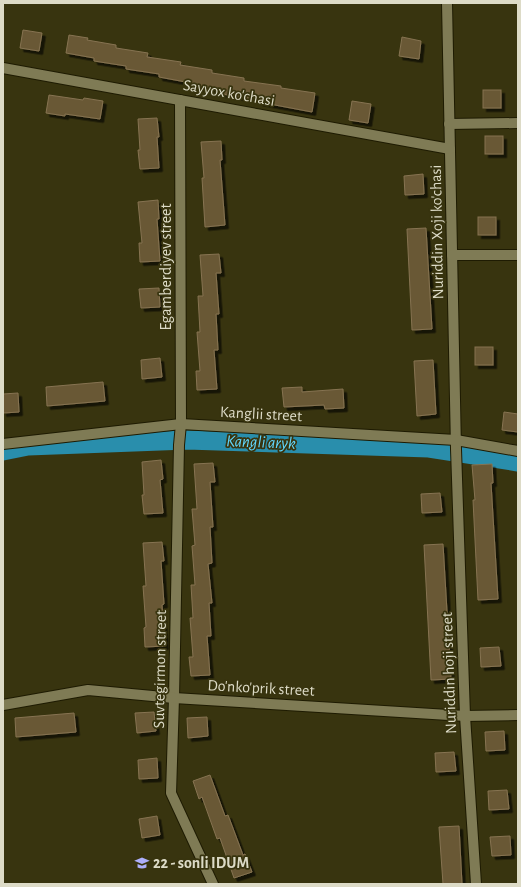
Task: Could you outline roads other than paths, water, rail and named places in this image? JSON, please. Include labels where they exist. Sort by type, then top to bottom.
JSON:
[{"type":"street","name":"Nuriddin Xoji ko'chasi","points":[[447,3],[456,444],[458,461]]},
{"type":"street","name":"Sayyox ko'chasi","points":[[3,68],[450,149]]},
{"type":"street","name":"Egamberdiyev street","points":[[179,445],[180,100]]},
{"type":"street","points":[[449,124],[518,123]]},
{"type":"street","points":[[452,255],[518,255]]},
{"type":"street","name":"Kanglii street","points":[[3,444],[180,429],[456,444],[518,451]]},
{"type":"street","name":"Suvtegirmon street","points":[[179,445],[171,793],[213,884]]},
{"type":"street","name":"Nuriddin hoji street","points":[[458,461],[465,716],[476,884]]},
{"type":"street","name":"Do'nko'prik street","points":[[3,704],[88,690],[174,698],[465,716],[518,715]]},
{"type":"waterway","name":"Kangli aryk","points":[[3,451],[28,446],[187,440],[429,448],[518,462]]},
{"type":"place","name":"22 - sonli IDUM","points":[[142,863]]}]
